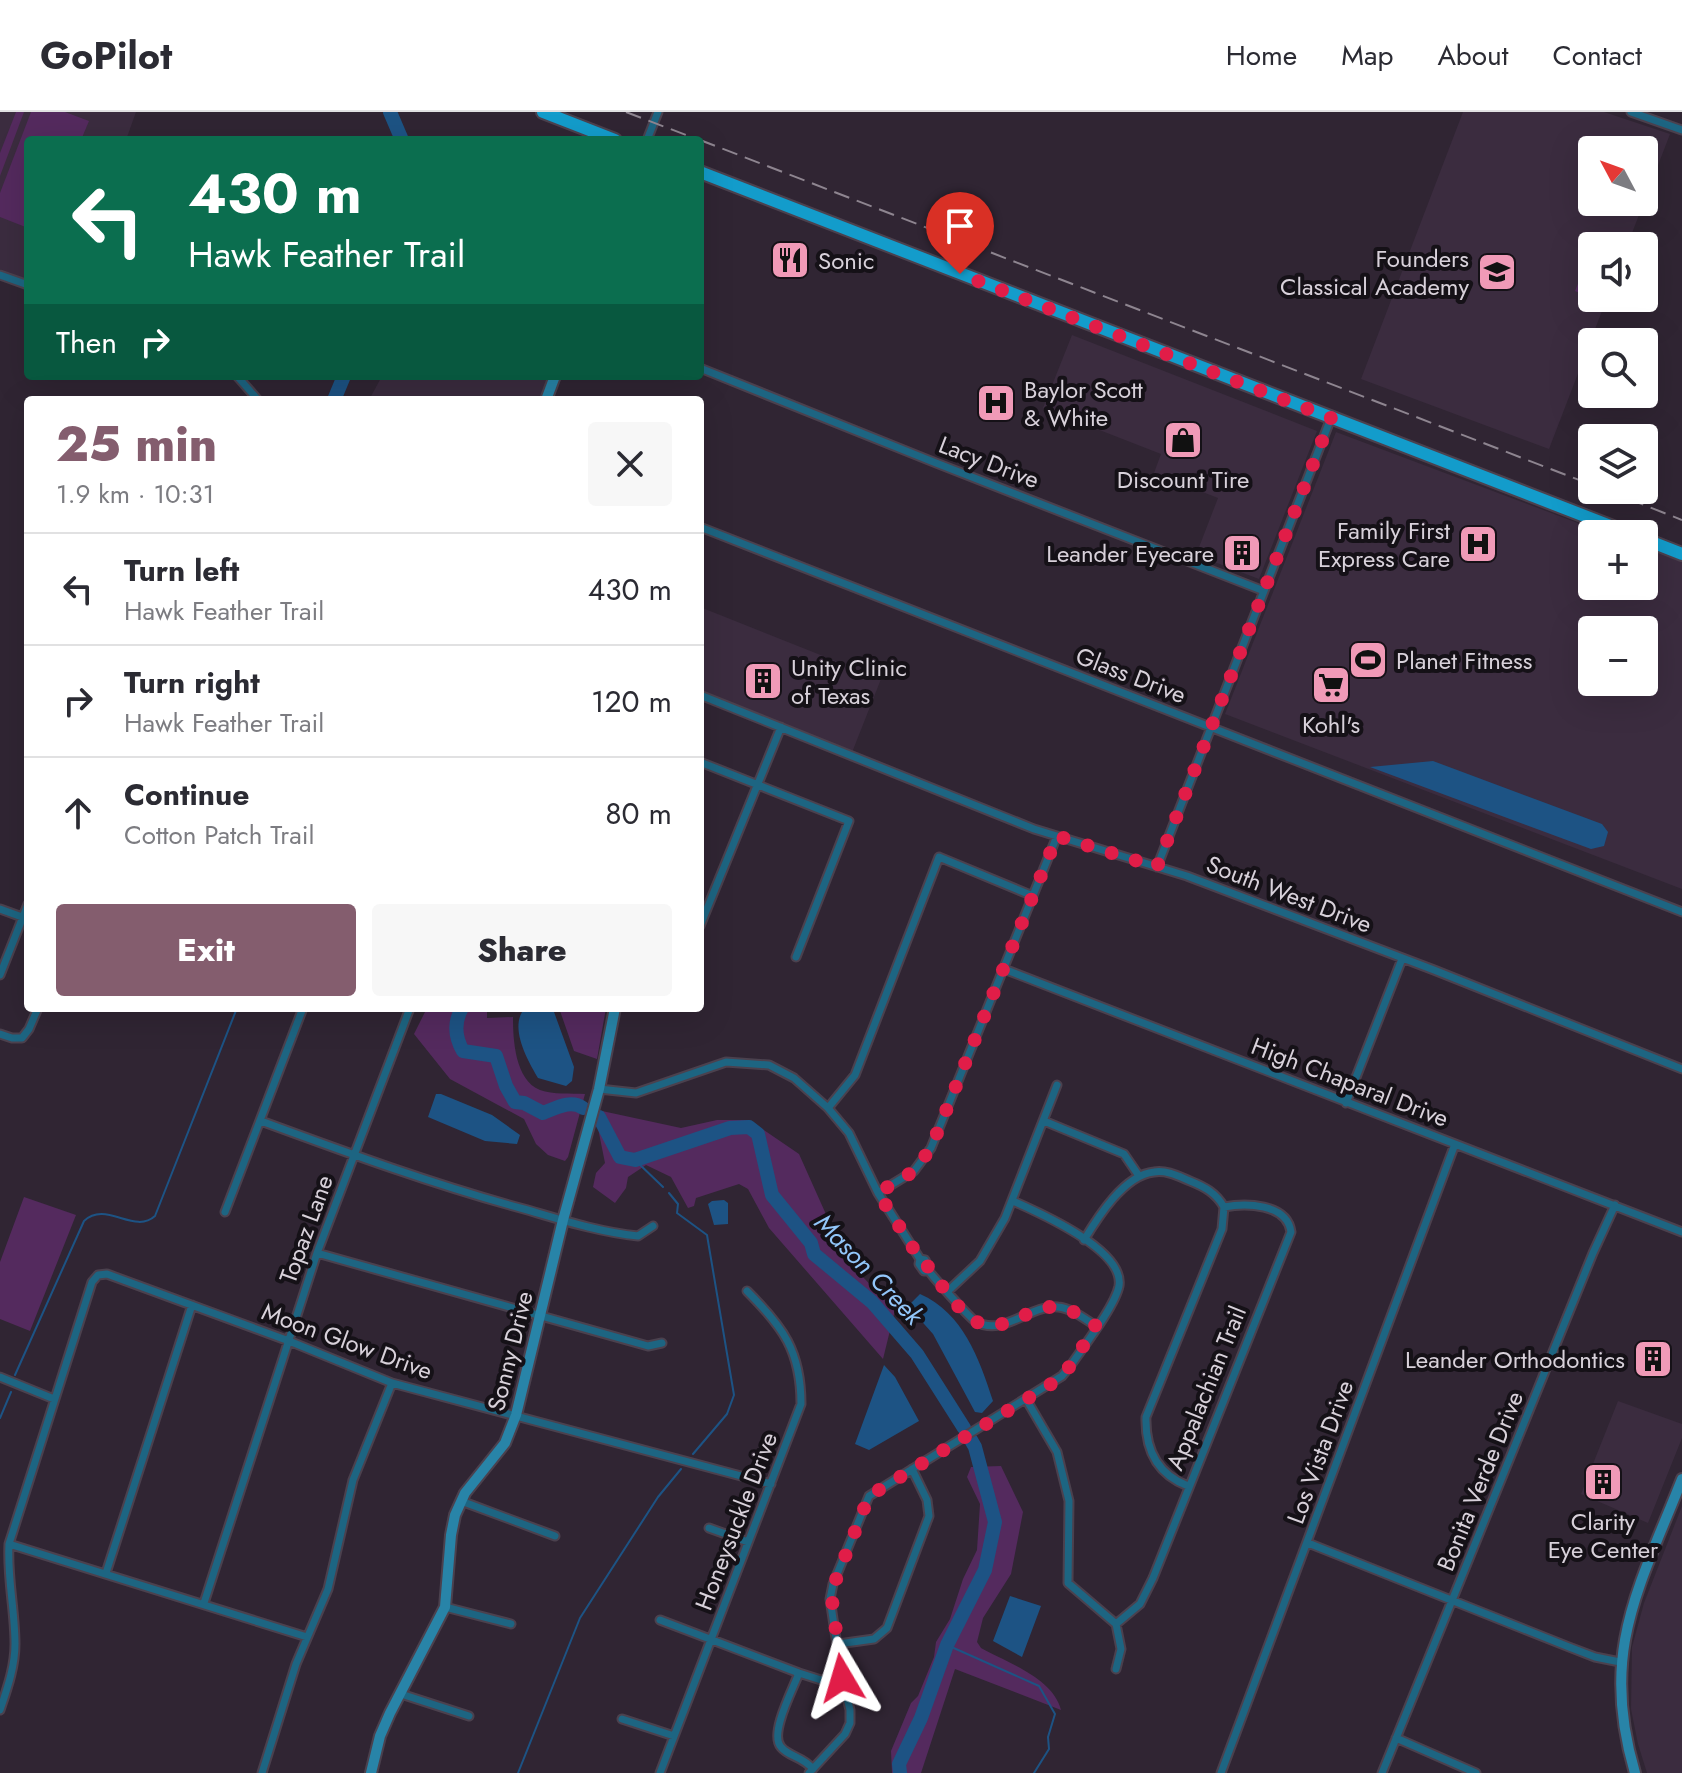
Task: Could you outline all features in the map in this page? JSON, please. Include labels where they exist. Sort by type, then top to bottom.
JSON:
[{"type":"main road","points":[[543,112],[605,136]]},
{"type":"main road","points":[[704,174],[1595,520]]},
{"type":"main road","points":[[1658,545],[1682,554]]},
{"type":"street","points":[[649,136],[658,112]]},
{"type":"street","points":[[1631,112],[1682,130]]},
{"type":"street","points":[[0,275],[24,284]]},
{"type":"street","name":"Lacy Drive","points":[[704,370],[1264,591]]},
{"type":"street","points":[[240,380],[254,396]]},
{"type":"street","points":[[1157,867],[1331,418]]},
{"type":"street","name":"Glass Drive","points":[[704,529],[1682,912]]},
{"type":"street","name":"South West Drive","points":[[704,697],[1034,829],[1157,867],[1682,1069]]},
{"type":"street","points":[[704,916],[781,727]]},
{"type":"street","points":[[704,764],[849,821],[796,957]]},
{"type":"street","points":[[878,1193],[914,1171],[931,1148],[1057,836]]},
{"type":"street","points":[[828,1108],[855,1075],[939,857],[1033,896]]},
{"type":"street","points":[[0,909],[22,917]]},
{"type":"street","points":[[0,975],[24,913]]},
{"type":"street","points":[[1346,1103],[1402,959]]},
{"type":"street","name":"High Chaparal Drive","points":[[1004,969],[1682,1232]]},
{"type":"street","points":[[0,1034],[22,1038],[36,1012]]},
{"type":"street","points":[[225,1212],[302,1012]]},
{"type":"street","name":"Topaz Lane","points":[[204,1603],[317,1253],[408,1012]]},
{"type":"street","name":"Sonny Drive","points":[[371,1773],[380,1736],[445,1607],[451,1535],[461,1501],[505,1443],[516,1415],[563,1220],[599,1089],[614,1012]]},
{"type":"street","points":[[599,1089],[636,1093],[726,1062],[769,1065],[794,1078],[828,1108],[849,1133],[878,1193],[920,1259],[921,1267],[929,1271],[971,1318],[987,1326],[999,1325],[1047,1307],[1058,1307],[1096,1326]]},
{"type":"street","points":[[948,1291],[980,1261],[1013,1201],[1057,1085]]},
{"type":"street","points":[[261,1121],[472,1195],[604,1231],[638,1236],[653,1226]]},
{"type":"street","points":[[1044,1121],[1121,1152],[1130,1159],[1139,1176]]},
{"type":"street","name":"Los Vista Drive","points":[[1221,1773],[1455,1144]]},
{"type":"street","points":[[1084,1240],[1108,1203],[1139,1176],[1155,1172],[1175,1174],[1208,1189],[1224,1207],[1222,1229],[1146,1417],[1146,1430],[1158,1466],[1167,1478],[1188,1486]]},
{"type":"street","points":[[799,1673],[778,1728],[777,1739],[781,1748],[801,1757],[811,1771],[848,1729],[850,1710],[842,1678],[831,1592],[864,1507],[874,1492],[1067,1371],[1115,1297],[1119,1279],[1111,1260],[1045,1215],[1013,1201]]},
{"type":"street","name":"Appalachian Trail","points":[[1116,1624],[1140,1604],[1153,1578],[1291,1232],[1284,1217],[1265,1208],[1247,1203],[1224,1207]]},
{"type":"street","name":"Bonita Verde Drive","points":[[1382,1773],[1615,1205]]},
{"type":"street","points":[[317,1253],[648,1346],[662,1343]]},
{"type":"street","name":"Moon Glow Drive","points":[[54,1399],[92,1282],[98,1275],[107,1274],[289,1341],[392,1383],[771,1484]]},
{"type":"street","name":"Honeysuckle Drive","points":[[660,1773],[801,1404],[801,1376],[790,1342],[772,1316],[747,1291]]},
{"type":"street","points":[[106,1573],[192,1305]]},
{"type":"street","points":[[0,1377],[54,1399],[9,1544],[8,1579],[15,1631],[14,1655],[0,1710]]},
{"type":"street","points":[[262,1773],[275,1725],[328,1589],[353,1480],[392,1383]]},
{"type":"street","points":[[1026,1399],[1057,1452],[1069,1501],[1068,1583],[1116,1624],[1121,1649],[1116,1669]]},
{"type":"street","points":[[838,1644],[874,1639],[887,1628],[929,1516],[927,1500],[912,1469]]},
{"type":"street","points":[[1635,1773],[1620,1698],[1620,1662],[1626,1624],[1682,1479]]},
{"type":"street","points":[[461,1501],[555,1536]]},
{"type":"street","points":[[709,1528],[748,1542]]},
{"type":"street","points":[[1308,1543],[1584,1653],[1620,1662]]},
{"type":"street","points":[[9,1544],[307,1637]]},
{"type":"street","points":[[445,1607],[511,1624]]},
{"type":"street","points":[[660,1620],[799,1673],[821,1680],[842,1678]]},
{"type":"street","points":[[401,1694],[469,1716]]},
{"type":"street","points":[[622,1719],[674,1736]]},
{"type":"street","points":[[1396,1738],[1476,1773]]},
{"type":"shaded area","points":[[0,112],[136,112],[127,136],[24,136],[24,278],[0,269]]},
{"type":"shaded area","points":[[16,112],[24,112],[0,176],[0,153]]},
{"type":"shaded area","points":[[31,112],[65,112],[89,121],[83,136],[24,136],[24,226],[0,217],[0,193]]},
{"type":"shaded area","name":"Founders Classical Academy","points":[[1463,112],[1604,112],[1670,134],[1658,165],[1658,136],[1578,136],[1578,216],[1639,216],[1632,232],[1578,232],[1578,312],[1602,312],[1595,328],[1578,328],[1578,374],[1549,449],[1361,379]]},
{"type":"shaded area","points":[[1072,335],[1317,431],[1259,579],[1196,555],[1218,498],[1154,473],[1161,454],[1043,408]]},
{"type":"shaded area","points":[[380,380],[552,380],[546,396],[371,396]]},
{"type":"shaded area","points":[[1336,432],[1578,523],[1578,600],[1658,600],[1658,553],[1682,562],[1682,889],[1225,714]]},
{"type":"shaded area","points":[[704,609],[881,679],[851,755],[704,697]]},
{"type":"shaded area","points":[[425,1012],[487,1012],[487,1018],[513,1017],[517,1058],[525,1078],[540,1090],[551,1093],[585,1094],[565,1161],[548,1155],[536,1144],[524,1119],[450,1079],[414,1034]]},
{"type":"shaded area","points":[[560,1012],[605,1012],[597,1059],[574,1051]]},
{"type":"shaded area","points":[[602,1111],[681,1128],[717,1120],[749,1120],[799,1154],[846,1259],[879,1294],[896,1306],[883,1359],[769,1228],[748,1189],[739,1184],[696,1198],[694,1206],[688,1208],[671,1177],[646,1165],[628,1177],[626,1188],[615,1203],[593,1187],[596,1173],[605,1163],[598,1128]]},
{"type":"shaded area","points":[[24,1197],[76,1215],[30,1331],[0,1319],[0,1262]]},
{"type":"shaded area","points":[[1618,1401],[1682,1424],[1682,1438],[1648,1523],[1581,1494]]},
{"type":"shaded area","points":[[1001,1466],[1023,1512],[1011,1574],[983,1618],[977,1642],[981,1648],[1039,1680],[1049,1689],[1061,1710],[955,1669],[921,1773],[892,1773],[891,1751],[911,1703],[918,1696],[934,1657],[936,1642],[950,1619],[963,1579],[977,1550],[980,1504],[967,1477],[971,1467]]},
{"type":"shaded area","points":[[1682,1506],[1682,1773],[1647,1773],[1631,1709],[1632,1647],[1644,1603]]},
{"type":"water","points":[[1433,761],[1602,824],[1608,832],[1604,846],[1591,849],[1370,767]]},
{"type":"water","points":[[522,1012],[554,1012],[574,1067],[572,1081],[566,1086],[538,1078],[520,1037]]},
{"type":"water","points":[[436,1094],[492,1115],[520,1135],[517,1144],[485,1141],[428,1117]]},
{"type":"water","points":[[724,1200],[728,1203],[728,1224],[714,1225],[708,1204]]},
{"type":"water","points":[[920,1294],[948,1313],[975,1353],[993,1401],[982,1413],[975,1412],[933,1334],[908,1306]]},
{"type":"water","points":[[884,1365],[895,1377],[919,1421],[869,1450],[855,1444]]},
{"type":"water","points":[[1010,1596],[1041,1606],[1022,1657],[993,1641]]},
{"type":"waterway","name":"Mason Creek","points":[[390,112],[400,136]]},
{"type":"waterway","name":"Mason Creek","points":[[336,396],[342,380]]},
{"type":"waterway","points":[[15,1375],[84,1221],[101,1214],[138,1222],[155,1216],[235,1012]]},
{"type":"waterway","name":"Mason Creek","points":[[461,1012],[456,1030],[463,1051],[496,1056],[515,1102],[543,1113],[568,1104],[583,1108]]},
{"type":"waterway","name":"Mason Creek","points":[[599,1117],[620,1157],[635,1160],[730,1128],[749,1127],[758,1134],[772,1195],[811,1243],[814,1254],[872,1302],[917,1354],[964,1428]]},
{"type":"waterway","points":[[635,1160],[663,1187]]},
{"type":"waterway","points":[[669,1193],[678,1204],[677,1213],[707,1235],[734,1395],[727,1414],[693,1454]]},
{"type":"waterway","points":[[0,1418],[11,1392]]},
{"type":"waterway","name":"Mason Creek","points":[[900,1773],[899,1764],[921,1718],[947,1645],[985,1570],[995,1522],[971,1440]]},
{"type":"waterway","points":[[518,1773],[580,1618],[658,1497],[681,1469]]},
{"type":"waterway","points":[[947,1645],[1039,1686],[1055,1714],[1048,1737],[1049,1749],[1034,1773]]},
{"type":"railway","points":[[626,112],[689,136]]},
{"type":"railway","points":[[704,142],[1578,480]]},
{"type":"railway","points":[[1641,504],[1682,520]]},
{"type":"place","name":"Sonic","points":[[790,260]]},
{"type":"place","name":"Founders Classical Academy","points":[[1497,272]]},
{"type":"place","name":"Baylor Scott & White","points":[[996,403]]},
{"type":"place","name":"Discount Tire","points":[[1183,440]]},
{"type":"place","name":"Family First Express Care","points":[[1478,544]]},
{"type":"place","name":"Leander Eyecare","points":[[1242,553]]},
{"type":"place","name":"Planet Fitness","points":[[1368,660]]},
{"type":"place","name":"Unity Clinic of Texas","points":[[763,681]]},
{"type":"place","name":"Kohl's","points":[[1331,685]]},
{"type":"place","name":"Leander Orthodontics","points":[[1653,1359]]},
{"type":"place","name":"Clarity Eye Center","points":[[1603,1482]]},
{"type":"route","points":[[842,1678],[831,1592],[869,1496],[1056,1381],[1067,1371],[1096,1326],[1058,1307],[1047,1307],[999,1325],[987,1326],[976,1322],[929,1271],[930,1267],[920,1259],[878,1193],[914,1171],[931,1148],[1057,836],[1157,867],[1331,418],[960,274]]}]
